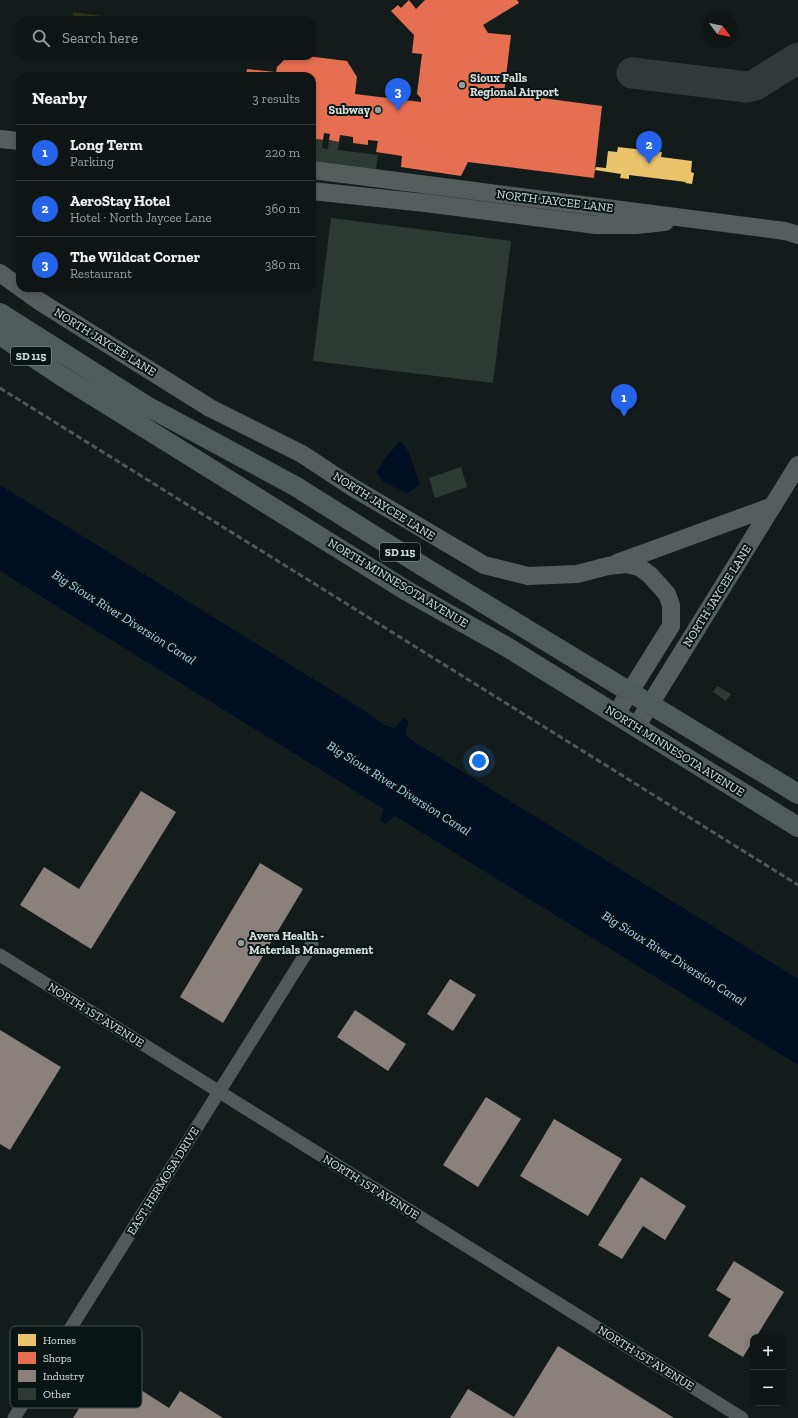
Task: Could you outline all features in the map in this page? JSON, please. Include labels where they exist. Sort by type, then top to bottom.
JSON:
[{"type":"main road","points":[[0,138],[16,140]]},
{"type":"main road","name":"NORTH JAYCEE LANE","points":[[316,171],[428,186],[604,207],[684,219],[768,229],[798,235]]},
{"type":"main road","points":[[316,191],[432,204],[596,225],[636,225],[684,219]]},
{"type":"main road","name":"NORTH JAYCEE LANE","points":[[0,273],[16,284]]},
{"type":"main road","name":"NORTH JAYCEE LANE","points":[[26,292],[210,408],[302,454],[352,487],[484,565],[528,576],[577,574],[608,566],[626,564],[639,567],[660,584],[671,605],[671,626],[616,714]]},
{"type":"main road","name":"SD 115","points":[[0,313],[139,402],[295,486],[424,567],[631,691],[798,794]]},
{"type":"main road","name":"NORTH MINNESOTA AVENUE","points":[[0,335],[63,377],[407,591],[507,647],[798,827]]},
{"type":"main road","name":"NORTH JAYCEE LANE","points":[[636,727],[798,465]]},
{"type":"main road","points":[[608,566],[773,506]]},
{"type":"street","name":"EAST HERMOSA DRIVE","points":[[72,1326],[312,944]]},
{"type":"street","name":"NORTH 1ST AVENUE","points":[[0,956],[742,1418]]},
{"type":"street","name":"EAST HERMOSA DRIVE","points":[[14,1418],[20,1408]]},
{"type":"green space","points":[[73,12],[102,16],[72,16]]},
{"type":"water","points":[[399,442],[403,443],[409,453],[420,485],[407,493],[383,482],[377,472],[386,457]]},
{"type":"water","name":"Big Sioux River Diversion Canal","points":[[0,485],[365,711],[384,725],[395,728],[404,718],[409,721],[405,734],[416,743],[798,979],[798,1065],[395,816],[385,824],[380,821],[384,809],[0,571]]},
{"type":"building: Homes","points":[[618,147],[662,152],[661,157],[692,161],[691,172],[694,173],[692,184],[629,175],[629,179],[620,178],[621,174],[595,170],[596,167],[606,168],[608,151],[617,152]]},
{"type":"building: Shops","name":"Sioux Falls Regional Airport","points":[[409,0],[416,9],[425,0],[517,0],[519,3],[483,25],[488,33],[511,35],[504,93],[602,106],[594,178],[468,162],[461,176],[401,167],[402,156],[376,152],[378,141],[368,140],[368,145],[353,143],[353,137],[340,135],[339,142],[329,140],[330,134],[324,133],[323,140],[316,139],[316,72],[276,72],[277,67],[284,60],[316,60],[316,57],[347,61],[357,77],[355,94],[421,102],[421,98],[417,94],[422,54],[412,53],[414,35],[391,11],[398,5],[401,8]]},
{"type":"building: Shops","name":"Sioux Falls Regional Airport","points":[[247,69],[276,72],[247,72]]},
{"type":"building: Industry","points":[[141,791],[176,812],[91,949],[20,905],[44,867],[79,889]]},
{"type":"building: Industry","name":"Avera Health - Materials Management","points":[[260,863],[303,889],[223,1023],[180,997]]},
{"type":"building: Industry","points":[[450,979],[476,995],[453,1031],[427,1014]]},
{"type":"building: Industry","points":[[355,1010],[406,1044],[388,1071],[337,1037]]},
{"type":"building: Industry","points":[[0,1030],[61,1067],[10,1150],[0,1144]]},
{"type":"building: Industry","points":[[486,1097],[521,1119],[478,1187],[443,1165]]},
{"type":"building: Industry","points":[[554,1119],[622,1159],[588,1216],[520,1176]]},
{"type":"building: Industry","points":[[641,1177],[686,1206],[665,1240],[643,1226],[622,1259],[598,1245]]},
{"type":"building: Industry","points":[[734,1261],[784,1292],[758,1334],[750,1334],[750,1346],[743,1357],[708,1336],[731,1299],[716,1290]]},
{"type":"building: Industry","points":[[558,1346],[674,1418],[450,1418],[468,1389],[514,1417]]},
{"type":"building: Industry","points":[[142,1391],[169,1408],[180,1391],[223,1418],[73,1418],[79,1408],[142,1408]]},
{"type":"building: Other","points":[[316,139],[323,140],[322,148],[328,149],[329,140],[339,142],[338,150],[378,155],[376,170],[316,162]]},
{"type":"building: Other","points":[[331,218],[511,241],[493,383],[313,361]]},
{"type":"building: Other","points":[[461,467],[467,487],[435,498],[429,478]]},
{"type":"building: Other","points":[[717,686],[731,694],[726,701],[713,692]]},
{"type":"taxiway","points":[[632,73],[747,87],[755,85],[798,58]]},
{"type":"railway","points":[[0,388],[798,885]]},
{"type":"place","name":"Sioux Falls Regional Airport","points":[[462,85]]},
{"type":"place","name":"Subway","points":[[378,110]]},
{"type":"place","name":"The Wildcat Corner","points":[[398,111]]},
{"type":"place","name":"AeroStay Hotel","points":[[649,164]]},
{"type":"place","name":"Long Term","points":[[624,417]]},
{"type":"place","name":"Avera Health - Materials Management","points":[[241,943]]}]
